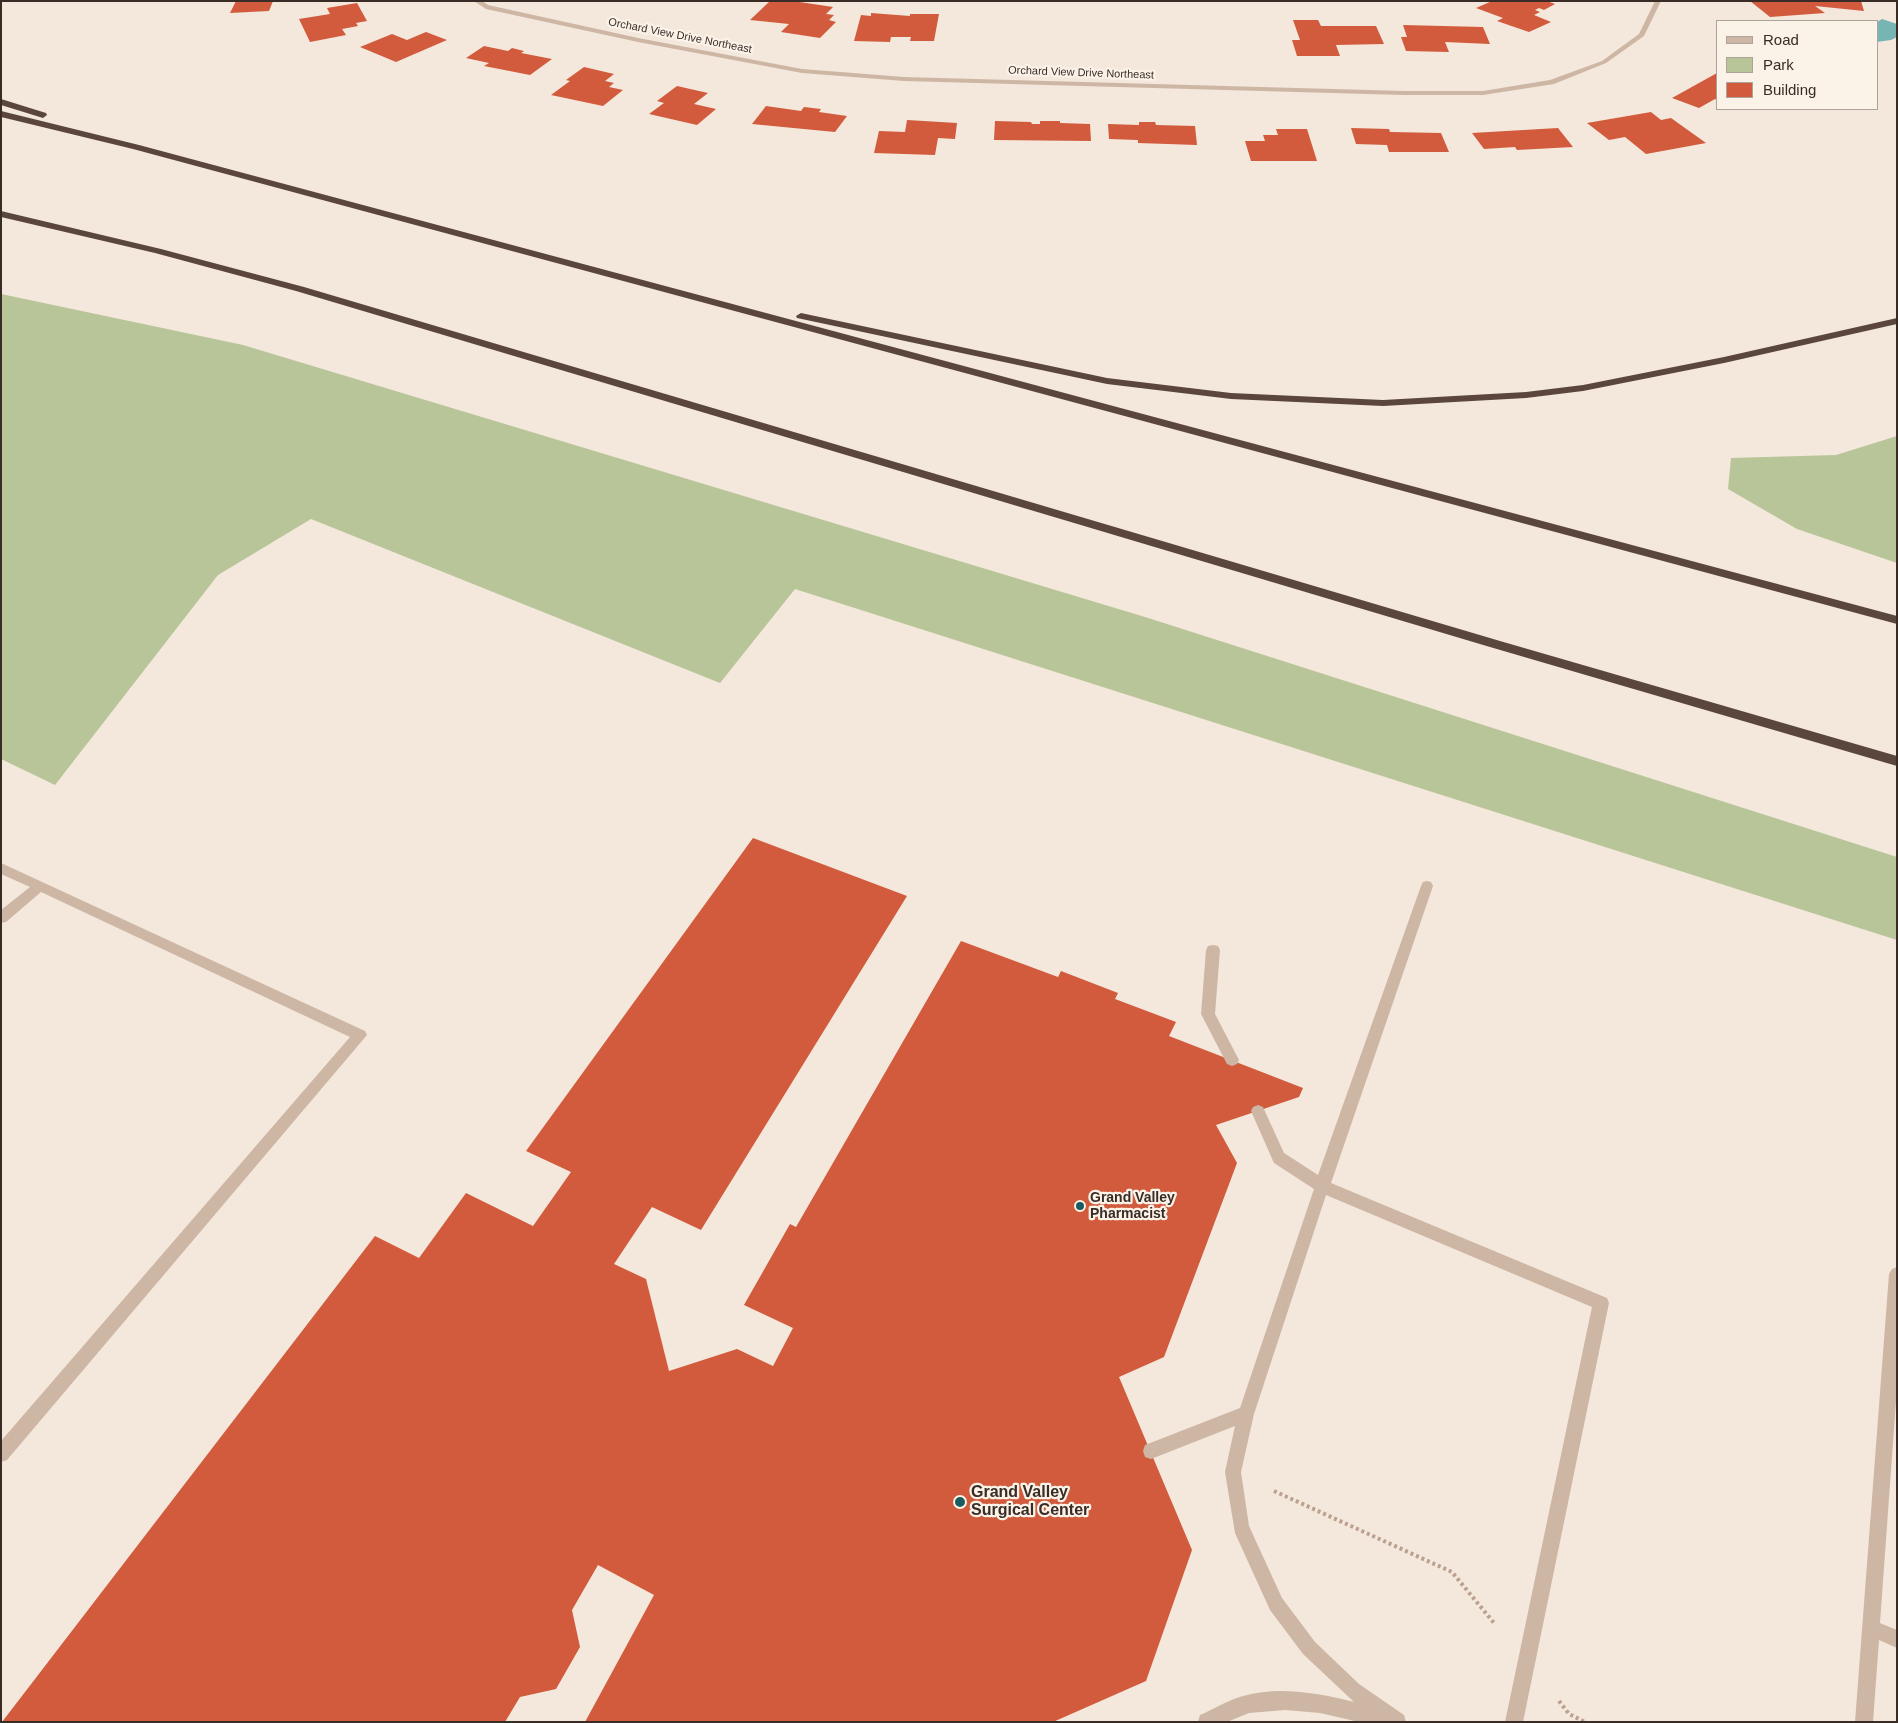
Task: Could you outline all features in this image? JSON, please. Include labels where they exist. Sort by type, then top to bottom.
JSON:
[{"type":"highway","points":[[1,102],[136,147]]},
{"type":"highway","points":[[1,114],[136,147],[1897,620]]},
{"type":"highway","points":[[1,214],[157,251],[300,289],[1495,644],[1897,761]]},
{"type":"highway","points":[[619,277],[1099,379],[1231,396],[1342,402],[1428,401],[1526,395],[1583,388],[1724,360],[1897,321]]},
{"type":"street","name":"Orchard View Drive Northeast","points":[[477,1],[486,7],[638,40],[802,71],[904,79],[1404,94],[1483,93],[1551,82],[1604,62],[1642,35],[1658,1]]},
{"type":"street","points":[[1,868],[360,1035],[1,1454]]},
{"type":"street","points":[[1,918],[40,886]]},
{"type":"street","points":[[1397,1722],[1352,1690],[1309,1648],[1276,1604],[1241,1527],[1233,1472],[1246,1414],[1322,1186],[1427,886]]},
{"type":"street","points":[[1213,950],[1208,1014],[1232,1060]]},
{"type":"street","points":[[1258,1111],[1279,1158],[1322,1186],[1601,1303],[1514,1722]]},
{"type":"street","points":[[1864,1722],[1897,1274]]},
{"type":"street","points":[[1151,1452],[1246,1414]]},
{"type":"street","points":[[1871,1628],[1897,1639]]},
{"type":"street","points":[[1207,1722],[1248,1704],[1296,1700],[1349,1708],[1389,1722]]},
{"type":"path","points":[[1233,1472],[1452,1572],[1569,1714],[1585,1722]]},
{"type":"green space","points":[[1,294],[243,345],[1145,617],[1897,857],[1897,940],[795,589],[720,683],[311,519],[218,575],[55,785],[1,759]]},
{"type":"green space","points":[[1897,436],[1897,563],[1797,529],[1728,489],[1731,458],[1836,455]]},
{"type":"water","points":[[1882,19],[1897,24],[1897,37],[1878,42],[1878,21]]},
{"type":"building","points":[[236,1],[273,1],[269,11],[230,13]]},
{"type":"building","points":[[770,1],[793,1],[833,7],[826,14],[834,15],[829,20],[836,22],[820,38],[781,32],[789,24],[750,20]]},
{"type":"building","points":[[1492,1],[1547,1],[1555,4],[1544,10],[1539,8],[1535,10],[1540,12],[1534,15],[1551,22],[1529,32],[1497,21],[1503,18],[1476,8]]},
{"type":"building","points":[[1750,1],[1861,1],[1864,11],[1815,6],[1825,13],[1770,17]]},
{"type":"building","points":[[357,3],[367,21],[356,23],[358,26],[342,29],[346,35],[310,42],[299,19],[330,14],[327,8]]},
{"type":"building","points":[[871,13],[910,16],[910,14],[939,14],[934,41],[910,41],[911,37],[891,37],[890,42],[854,41],[861,15],[871,16]]},
{"type":"building","points":[[1293,20],[1318,20],[1321,26],[1376,26],[1384,44],[1336,45],[1340,56],[1297,56],[1292,40],[1300,40]]},
{"type":"building","points":[[1403,25],[1483,27],[1490,44],[1445,42],[1449,52],[1406,51],[1401,37],[1407,37]]},
{"type":"building","points":[[426,32],[447,40],[396,62],[360,47],[392,34],[407,40]]},
{"type":"building","points":[[484,46],[508,51],[512,48],[524,51],[521,53],[552,59],[530,75],[484,66],[489,63],[466,58]]},
{"type":"building","points":[[584,67],[614,74],[605,81],[614,83],[609,87],[623,90],[603,106],[551,95],[570,81],[566,80]]},
{"type":"building","points":[[1716,74],[1716,100],[1699,108],[1672,98]]},
{"type":"building","points":[[677,86],[708,93],[694,104],[716,109],[697,125],[649,114],[664,103],[657,101]]},
{"type":"building","points":[[766,106],[801,111],[804,107],[821,109],[819,112],[847,116],[835,132],[752,124]]},
{"type":"building","points":[[1651,112],[1661,120],[1671,118],[1706,143],[1646,154],[1625,137],[1609,140],[1587,123]]},
{"type":"building","points":[[907,120],[957,123],[955,139],[938,138],[935,155],[874,153],[879,131],[905,132]]},
{"type":"building","points":[[995,121],[1040,124],[1040,121],[1060,121],[1060,123],[1090,124],[1091,141],[994,140]]},
{"type":"building","points":[[1139,122],[1155,122],[1156,125],[1195,126],[1197,145],[1138,143],[1138,140],[1109,139],[1108,124],[1139,125]]},
{"type":"building","points":[[1351,128],[1389,129],[1390,132],[1441,133],[1449,152],[1389,152],[1387,145],[1356,144]]},
{"type":"building","points":[[1558,128],[1573,147],[1517,150],[1515,147],[1484,149],[1472,133]]},
{"type":"building","points":[[1276,129],[1307,129],[1317,161],[1251,161],[1245,141],[1265,141],[1263,135],[1278,135]]},
{"type":"building","points":[[753,838],[907,896],[701,1230],[652,1207],[614,1264],[646,1279],[669,1371],[737,1349],[773,1366],[793,1328],[744,1305],[790,1224],[796,1227],[961,941],[1058,977],[1061,971],[1118,993],[1115,999],[1176,1022],[1169,1036],[1303,1088],[1299,1097],[1216,1125],[1237,1163],[1164,1357],[1119,1377],[1192,1550],[1146,1681],[1053,1722],[585,1722],[654,1595],[598,1565],[572,1610],[580,1647],[556,1689],[520,1697],[505,1722],[2,1722],[375,1236],[419,1258],[466,1193],[533,1226],[571,1172],[526,1151]]},
{"type":"place","name":"Grand Valley Pharmacist","points":[[1080,1206]]},
{"type":"place","name":"Grand Valley Surgical Center","points":[[960,1502]]}]
